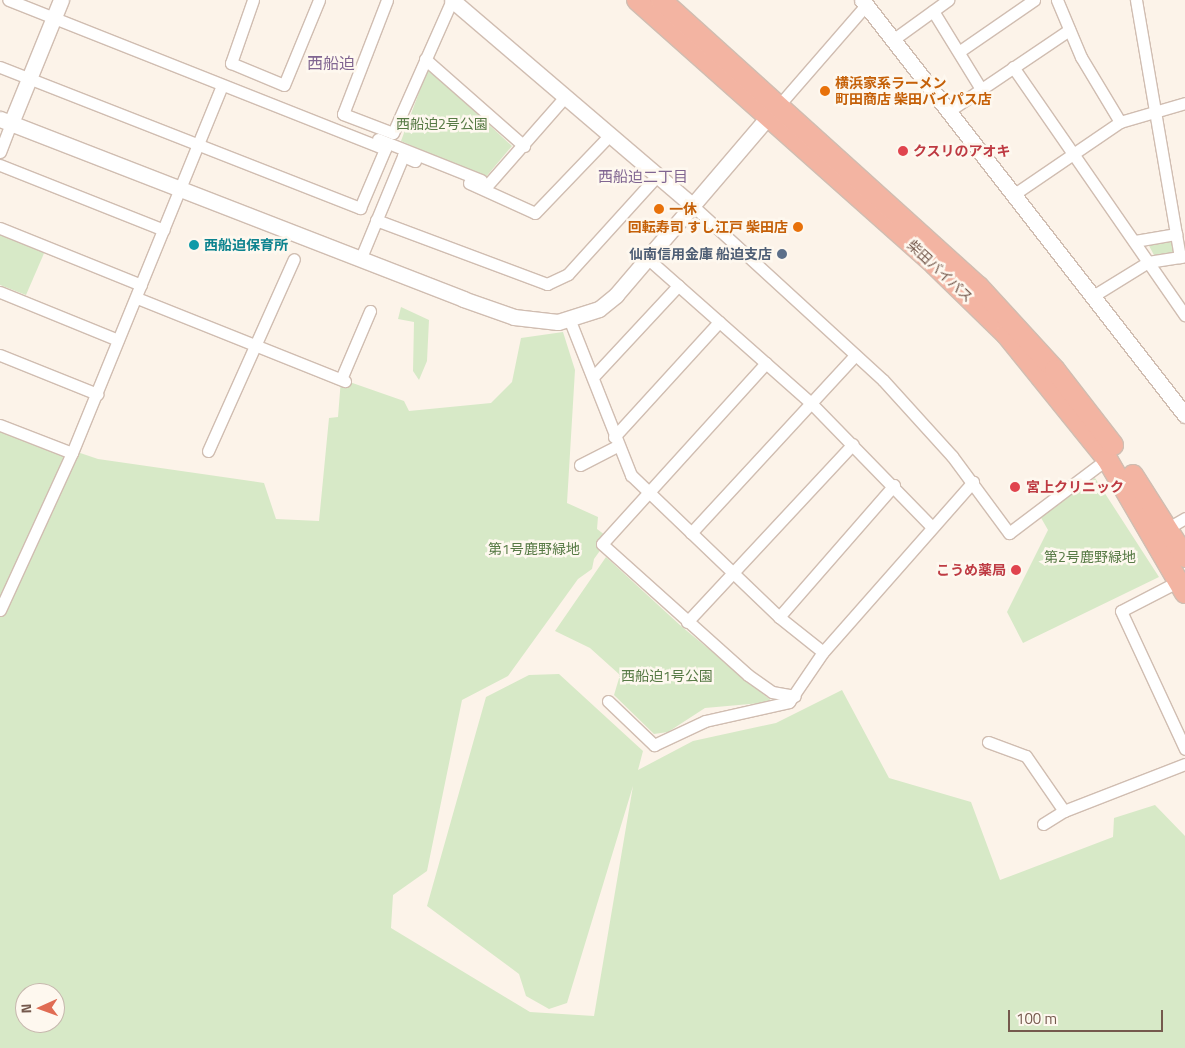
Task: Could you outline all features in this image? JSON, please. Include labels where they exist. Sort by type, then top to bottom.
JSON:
[{"type":"highway","name":"柴田バイパス","points":[[637,0],[930,239],[1019,328],[1085,407],[1177,523],[1185,557]]},
{"type":"highway","name":"柴田バイパス","points":[[661,0],[1006,334],[1107,459],[1182,587]]},
{"type":"street","points":[[0,67],[197,147],[360,208],[385,149],[8,0]]},
{"type":"street","points":[[0,152],[6,121],[29,79],[60,0]]},
{"type":"street","points":[[253,0],[231,62],[284,84],[319,0]]},
{"type":"street","points":[[387,0],[343,114],[393,133],[452,0],[608,137],[692,205],[883,380],[973,482],[1009,533],[1107,459]]},
{"type":"street","points":[[960,51],[1034,0]]},
{"type":"street","points":[[1057,0],[1069,30],[1120,122]]},
{"type":"street","points":[[1094,296],[1148,262],[1183,256],[1176,234],[1136,0]]},
{"type":"street","points":[[894,39],[946,1]]},
{"type":"street","points":[[6,121],[180,192],[514,317],[570,321],[608,302],[864,3],[894,39],[1185,415]]},
{"type":"street","points":[[933,11],[960,51],[981,89]]},
{"type":"street","points":[[949,111],[1069,30]]},
{"type":"street","points":[[136,42],[482,185],[535,213],[608,137]]},
{"type":"street","points":[[426,59],[524,146]]},
{"type":"street","points":[[1013,67],[1135,240],[1185,315]]},
{"type":"street","points":[[0,610],[97,394],[222,85]]},
{"type":"street","points":[[482,185],[524,146],[564,98]]},
{"type":"street","points":[[1013,195],[1075,155],[1120,122],[1154,110],[1185,104]]},
{"type":"street","points":[[360,260],[403,156],[482,185]]},
{"type":"street","points":[[0,165],[164,230]]},
{"type":"street","points":[[376,220],[547,284],[568,274],[656,177]]},
{"type":"street","points":[[0,228],[141,285]]},
{"type":"street","points":[[1135,240],[1176,234]]},
{"type":"street","points":[[647,258],[812,403],[932,527]]},
{"type":"street","points":[[208,451],[252,343],[294,260]]},
{"type":"street","points":[[593,378],[678,286]]},
{"type":"street","points":[[0,292],[118,340]]},
{"type":"street","points":[[136,298],[343,380],[370,311]]},
{"type":"street","points":[[570,321],[593,378],[615,441],[631,475],[648,496],[735,572],[779,617],[823,652]]},
{"type":"street","points":[[580,465],[615,441],[719,322]]},
{"type":"street","points":[[0,355],[97,394]]},
{"type":"street","points":[[691,532],[855,355]]},
{"type":"street","points":[[766,363],[648,496],[602,544],[687,622],[763,686],[786,697],[794,696]]},
{"type":"street","points":[[0,425],[72,453]]},
{"type":"street","points":[[687,622],[853,444]]},
{"type":"street","points":[[608,702],[654,744],[705,721],[757,712],[794,696],[823,652],[973,482]]},
{"type":"street","points":[[779,617],[894,486]]},
{"type":"street","points":[[1182,587],[1121,611],[1185,749]]},
{"type":"street","points":[[988,742],[1026,756],[1064,811]]},
{"type":"street","points":[[1043,824],[1064,811],[1185,764]]},
{"type":"green space","name":"西船迫2号公園","points":[[428,68],[512,146],[485,178],[401,141]]},
{"type":"green space","points":[[0,234],[45,251],[26,295],[0,285]]},
{"type":"green space","points":[[1174,236],[1177,252],[1155,257],[1147,242]]},
{"type":"green space","points":[[401,307],[429,320],[427,361],[419,380],[413,371],[414,322],[398,319]]},
{"type":"green space","name":"第1号鹿野緑地","points":[[563,332],[575,370],[567,503],[598,517],[597,529],[609,538],[594,559],[592,569],[578,579],[508,676],[462,700],[427,871],[393,895],[391,928],[530,1012],[594,1016],[633,786],[567,1003],[549,1009],[526,996],[519,974],[427,906],[486,697],[529,675],[559,674],[643,751],[638,770],[693,741],[776,723],[842,690],[889,778],[971,802],[1000,880],[1113,837],[1114,818],[1155,805],[1185,836],[1185,1048],[0,1048],[0,426],[98,459],[264,483],[276,519],[319,521],[329,418],[338,417],[341,379],[404,401],[409,411],[491,403],[512,382],[521,338]]},
{"type":"green space","name":"第2号鹿野緑地","points":[[1095,478],[1159,577],[1023,643],[1007,612],[1048,530],[1040,516]]},
{"type":"green space","name":"西船迫1号公園","points":[[606,557],[681,626],[773,702],[705,708],[668,732],[654,734],[614,695],[620,675],[590,648],[555,631]]},
{"type":"place","name":"横浜家系ラーメン 町田商店 柴田バイパス店","points":[[825,91]]},
{"type":"place","name":"クスリのアオキ","points":[[903,151]]},
{"type":"place","name":"一休","points":[[659,209]]},
{"type":"place","name":"回転寿司 すし江戸 柴田店","points":[[798,227]]},
{"type":"place","name":"西船迫保育所","points":[[194,245]]},
{"type":"place","name":"仙南信用金庫 船迫支店","points":[[782,254]]},
{"type":"place","name":"宮上クリニック","points":[[1015,487]]},
{"type":"place","name":"こうめ薬局","points":[[1016,570]]},
{"type":"district","name":"西船迫","points":[[331,63]]},
{"type":"district","name":"西船迫二丁目","points":[[643,177]]}]
